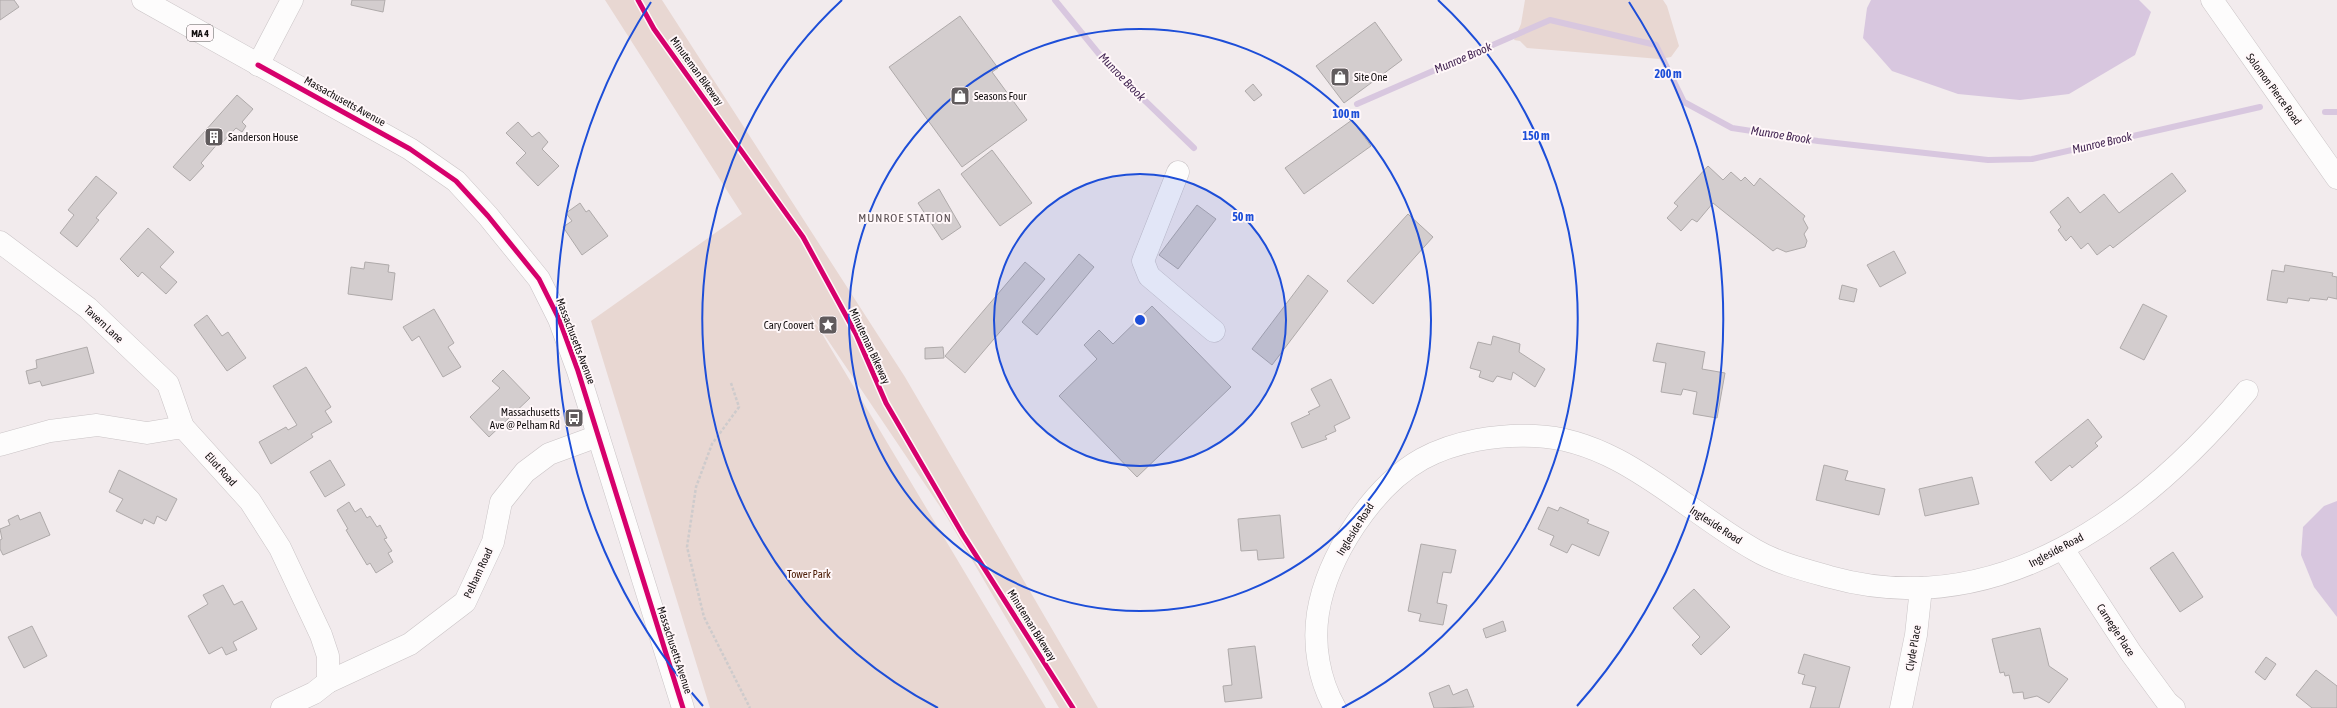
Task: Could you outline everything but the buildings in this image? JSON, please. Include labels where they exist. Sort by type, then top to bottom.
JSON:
[{"type":"street","name":"Massachusetts Avenue","points":[[143,0],[410,149],[456,181],[488,216],[539,280],[552,302],[578,371],[683,708]]},
{"type":"street","points":[[258,65],[292,0]]},
{"type":"street","name":"Solomon Pierce Road","points":[[2212,0],[2337,178]]},
{"type":"street","points":[[1178,172],[1142,261],[1149,276],[1214,331]]},
{"type":"street","name":"Tavern Lane","points":[[0,242],[88,308],[168,384],[183,427]]},
{"type":"street","name":"Ingleside Road","points":[[1335,708],[1320,673],[1317,643],[1318,613],[1326,582],[1339,554],[1373,500],[1398,475],[1423,458],[1481,439],[1513,435],[1538,436],[1568,440],[1597,449],[1624,462],[1757,552],[1806,571],[1860,586],[1921,588],[1955,584],[1995,576],[2036,563],[2063,549],[2111,518],[2165,477],[2220,424],[2247,391]]},
{"type":"street","points":[[0,445],[50,431],[97,425],[147,433],[183,427]]},
{"type":"street","name":"Eliot Road","points":[[183,427],[250,501],[280,548],[321,635],[328,656],[328,682]]},
{"type":"street","name":"Pelham Road","points":[[282,708],[314,693],[328,682],[410,644],[465,602],[493,542],[500,502],[525,472],[549,454],[598,436]]},
{"type":"street","name":"Carnegie Place","points":[[2063,549],[2131,653],[2167,702],[2174,708]]},
{"type":"street","name":"Clyde Place","points":[[1901,708],[1916,635],[1921,588]]},
{"type":"path","points":[[731,383],[739,407],[712,444],[696,487],[687,547],[704,616],[750,708]]},
{"type":"green space","name":"Tower Park","points":[[605,0],[662,0],[905,377],[1098,708],[1059,708],[945,514],[809,312],[1046,708],[710,708],[591,321],[742,214]]},
{"type":"green space","points":[[1525,0],[1663,0],[1667,6],[1679,46],[1671,57],[1660,59],[1527,48],[1520,41],[1514,40],[1521,24]]},
{"type":"shaded area","points":[[1871,0],[2139,0],[2151,12],[2135,55],[2069,94],[2020,100],[1958,94],[1892,71],[1863,38],[1867,8]]},
{"type":"shaded area","points":[[2337,501],[2337,617],[2314,587],[2301,555],[2303,527],[2324,506]]},
{"type":"waterway","name":"Munroe Brook","points":[[1055,0],[1108,65],[1194,148]]},
{"type":"waterway","name":"Munroe Brook","points":[[1357,104],[1550,20],[1656,45],[1684,102],[1732,128],[1818,141],[1988,160],[2032,159],[2260,107]]},
{"type":"waterway","name":"Munroe Brook","points":[[2325,112],[2337,112]]},
{"type":"cycle path","name":"Minuteman Bikeway","points":[[638,0],[654,29],[803,237],[856,334],[886,403],[963,535],[1073,708]]},
{"type":"cycle path","points":[[258,65],[410,149],[456,181],[488,216],[539,279],[559,319],[578,371],[683,708]]},
{"type":"place","name":"Site One","points":[[1340,77]]},
{"type":"place","name":"Seasons Four","points":[[960,96]]},
{"type":"place","name":"Sanderson House","points":[[214,137]]},
{"type":"place","name":"Cary Coovert","points":[[828,325]]},
{"type":"place","name":"Massachusetts Ave @ Pelham Rd","points":[[574,418]]},
{"type":"district","name":"MUNROE STATION","points":[[905,218]]}]
